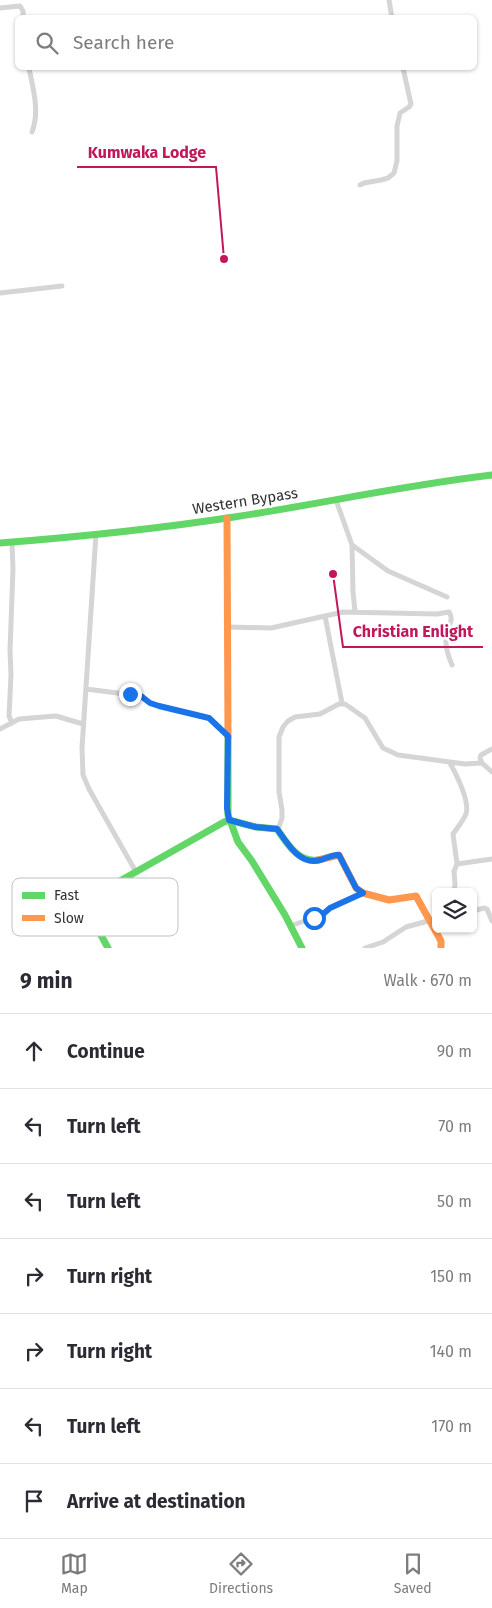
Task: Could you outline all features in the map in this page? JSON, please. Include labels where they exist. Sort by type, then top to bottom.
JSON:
[{"type":"street","points":[[388,0],[391,15]]},
{"type":"street","points":[[0,8],[20,6],[23,15]]},
{"type":"street","points":[[29,70],[35,93],[35,122],[32,132]]},
{"type":"street","points":[[360,185],[388,178],[396,168],[398,152],[397,126],[400,112],[410,107],[411,104],[403,70]]},
{"type":"street","points":[[0,294],[62,286]]},
{"type":"street","name":"Western Bypass","points":[[0,543],[96,534],[227,518],[336,500],[394,488],[492,475]]},
{"type":"street","points":[[336,500],[352,544],[353,592],[356,611]]},
{"type":"street","points":[[227,518],[227,808],[229,820],[238,842],[252,861],[302,948]]},
{"type":"street","points":[[96,534],[82,763],[84,780],[136,872]]},
{"type":"street","points":[[12,542],[9,716],[12,723]]},
{"type":"street","points":[[352,544],[388,571],[447,598]]},
{"type":"street","points":[[228,627],[271,628],[356,611],[425,614],[449,612],[452,620],[446,642],[452,665]]},
{"type":"street","points":[[325,616],[342,703],[365,718],[380,743],[387,750],[398,755],[465,764],[482,763]]},
{"type":"street","points":[[86,690],[141,696],[150,703],[159,706],[209,718],[228,736]]},
{"type":"street","points":[[278,830],[282,818],[279,792],[280,732],[288,720],[320,714],[342,703]]},
{"type":"street","points":[[0,729],[19,720],[56,716],[84,724]]},
{"type":"street","points":[[492,749],[481,755],[480,760],[492,772]]},
{"type":"street","points":[[450,762],[459,781],[466,805],[466,813],[453,834],[457,864],[454,871],[454,888]]},
{"type":"street","points":[[125,878],[229,820],[278,830],[288,845],[298,855],[308,860],[319,861],[336,854],[339,855],[356,888],[363,893],[389,900],[416,896],[432,926]]},
{"type":"street","points":[[457,864],[492,859]]},
{"type":"street","points":[[290,926],[322,915],[330,908],[363,893]]},
{"type":"street","points":[[477,910],[487,909],[492,921]]},
{"type":"street","points":[[365,948],[383,942],[406,927],[428,921]]},
{"type":"street","points":[[436,933],[442,948]]},
{"type":"street","points":[[101,936],[108,948]]},
{"type":"traffic: fast","points":[[0,543],[117,532],[205,521],[492,475]]},
{"type":"traffic: fast","points":[[228,737],[228,815],[238,842],[285,915],[302,948]]},
{"type":"traffic: fast","points":[[125,878],[229,820],[256,827],[277,829],[289,846],[299,855],[311,860],[318,860]]},
{"type":"traffic: fast","points":[[101,936],[108,948]]},
{"type":"traffic: slow","points":[[227,518],[228,737]]},
{"type":"traffic: slow","points":[[318,860],[339,855],[356,888],[363,893],[389,900],[416,896],[441,941],[441,948]]},
{"type":"place","name":"Kumwaka Lodge","points":[[224,259]]},
{"type":"place","name":"Christian Enlight","points":[[333,574]]},
{"type":"route","points":[[130,694],[141,696],[150,703],[159,706],[209,718],[228,736],[227,808],[229,820],[256,827],[277,829],[282,839],[298,855],[308,860],[319,861],[336,854],[339,855],[356,888],[363,893],[330,908],[322,915],[314,918]]}]
